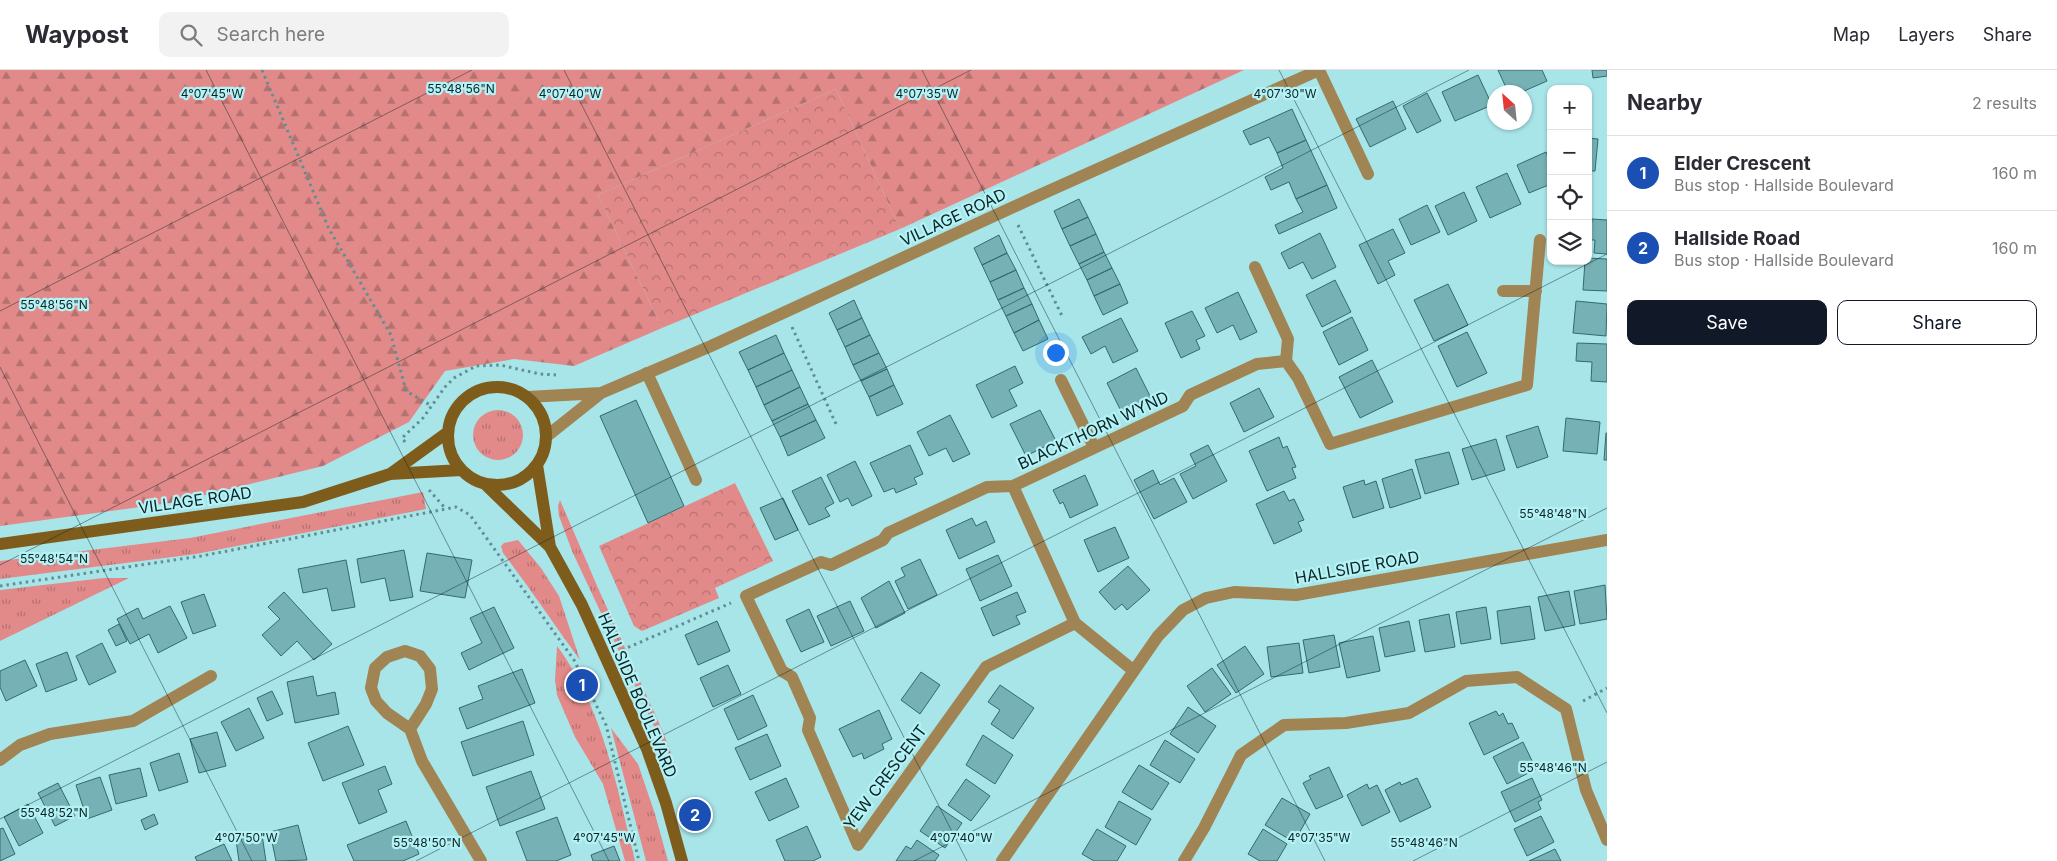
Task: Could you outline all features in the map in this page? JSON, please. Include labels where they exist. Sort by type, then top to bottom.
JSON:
[{"type":"street","points":[[1319,70],[1368,174]]},
{"type":"street","name":"VILLAGE ROAD","points":[[547,436],[600,393],[711,346],[1096,169],[1319,70]]},
{"type":"street","points":[[1256,267],[1288,339],[1286,362],[1298,378],[1330,444],[1527,385],[1540,240]]},
{"type":"street","points":[[1503,291],[1536,291]]},
{"type":"street","name":"BLACKTHORN WYND","points":[[1134,671],[1075,623],[1013,486],[1183,406],[1190,395],[1257,364],[1286,362]]},
{"type":"street","points":[[647,373],[696,480]]},
{"type":"street","points":[[1061,380],[1094,447]]},
{"type":"street","points":[[499,386],[514,389],[527,397],[541,414],[547,436],[544,451],[537,465],[523,478],[504,485],[485,484],[472,479],[462,470],[450,453],[448,432],[451,418],[458,405],[470,395],[484,389],[499,386]]},
{"type":"street","name":"VILLAGE ROAD","points":[[527,397],[600,393]]},
{"type":"street","name":"VILLAGE ROAD","points":[[390,474],[448,432]]},
{"type":"street","name":"HALLSIDE BOULEVARD","points":[[537,465],[550,547]]},
{"type":"street","name":"VILLAGE ROAD","points":[[0,544],[303,502],[390,474],[462,470]]},
{"type":"street","name":"HALLSIDE BOULEVARD","points":[[485,484],[550,547],[582,605],[646,749],[666,803],[682,861]]},
{"type":"street","points":[[746,596],[821,562],[831,566],[883,540],[888,533],[987,487],[1013,486]]},
{"type":"street","name":"HALLSIDE ROAD","points":[[1002,861],[1158,636],[1183,610],[1206,598],[1234,592],[1296,595],[1607,540]]},
{"type":"street","name":"YEW CRESCENT","points":[[746,596],[782,671],[792,677],[810,718],[808,730],[858,845],[986,667],[1075,623]]},
{"type":"street","points":[[410,729],[426,704],[432,689],[430,669],[420,656],[405,651],[387,658],[375,668],[371,688],[376,701],[387,713],[410,729],[422,761],[481,861]]},
{"type":"street","points":[[0,760],[20,745],[50,734],[133,721],[211,676]]},
{"type":"street","points":[[1184,861],[1204,828],[1241,755],[1284,725],[1346,724],[1409,713],[1466,681],[1517,677],[1566,709],[1586,790],[1607,840]]},
{"type":"path","points":[[262,70],[329,229],[391,335],[406,391],[432,406]]},
{"type":"path","points":[[1018,224],[1063,318]]},
{"type":"path","points":[[789,322],[836,424]]},
{"type":"path","points":[[0,586],[201,556],[456,506],[470,515],[475,521],[574,660],[606,725],[639,861]]},
{"type":"path","points":[[606,659],[632,645],[746,596]]},
{"type":"path","points":[[1566,709],[1607,688]]},
{"type":"green space","points":[[0,70],[1244,70],[900,229],[836,89],[598,195],[662,328],[574,366],[514,359],[445,371],[409,422],[323,466],[177,502],[0,526]]},
{"type":"green space","points":[[836,89],[900,229],[662,328],[598,195]]},
{"type":"green space","points":[[493,410],[503,410],[516,417],[523,430],[523,440],[516,453],[503,460],[493,460],[484,456],[477,449],[473,440],[473,430],[477,421],[484,414]]},
{"type":"green space","points":[[735,483],[773,561],[715,588],[719,598],[642,631],[634,626],[599,546]]},
{"type":"green space","points":[[423,492],[426,509],[196,554],[0,579],[0,561],[190,538]]},
{"type":"green space","points":[[560,500],[663,732],[676,766],[659,737],[572,551],[559,516],[558,506]]},
{"type":"green space","points":[[518,540],[541,568],[559,596],[580,660],[503,553],[501,546],[504,543]]},
{"type":"green space","points":[[104,578],[129,578],[0,641],[0,590]]},
{"type":"green space","points":[[557,646],[573,670],[597,722],[614,776],[635,861],[625,861],[603,784],[575,737],[557,695],[555,680]]},
{"type":"green space","points":[[611,728],[638,764],[668,861],[646,861]]},
{"type":"building","points":[[1498,70],[1542,70],[1547,81],[1532,88],[1532,85],[1505,85]]},
{"type":"building","points":[[1592,70],[1607,70],[1607,76],[1593,78]]},
{"type":"building","points":[[1478,75],[1487,94],[1487,107],[1455,121],[1442,92]]},
{"type":"building","points":[[1427,93],[1441,121],[1417,133],[1403,106]]},
{"type":"building","points":[[1393,101],[1406,129],[1370,147],[1356,119]]},
{"type":"building","points":[[1292,109],[1306,140],[1277,153],[1269,137],[1250,145],[1243,131]]},
{"type":"building","points":[[1592,138],[1598,139],[1595,171],[1592,171]]},
{"type":"building","points":[[1306,140],[1327,185],[1296,199],[1289,182],[1271,190],[1265,177],[1283,168],[1277,153]]},
{"type":"building","points":[[1546,152],[1547,186],[1529,193],[1517,165]]},
{"type":"building","points":[[1507,173],[1521,204],[1490,218],[1476,187]]},
{"type":"building","points":[[1327,185],[1337,208],[1279,234],[1275,225],[1303,212],[1296,199]]},
{"type":"building","points":[[1464,192],[1477,221],[1448,235],[1435,206]]},
{"type":"building","points":[[1079,199],[1088,217],[1062,229],[1054,211]]},
{"type":"building","points":[[1427,205],[1440,232],[1411,245],[1399,219]]},
{"type":"building","points":[[1088,217],[1096,234],[1070,246],[1062,229]]},
{"type":"building","points":[[1592,219],[1607,220],[1607,254],[1594,253],[1595,240],[1592,240]]},
{"type":"building","points":[[1393,229],[1405,253],[1388,261],[1395,275],[1378,284],[1359,245]]},
{"type":"building","points":[[1320,233],[1336,267],[1312,279],[1303,262],[1289,269],[1281,253]]},
{"type":"building","points":[[1096,234],[1104,252],[1079,264],[1070,246]]},
{"type":"building","points":[[999,235],[1007,253],[982,265],[974,248]]},
{"type":"building","points":[[1104,252],[1112,268],[1087,280],[1079,264]]},
{"type":"building","points":[[1007,253],[1016,270],[990,282],[982,265]]},
{"type":"building","points":[[1592,258],[1607,259],[1607,291],[1583,290],[1585,265],[1592,265]]},
{"type":"building","points":[[1112,268],[1120,284],[1094,296],[1087,280]]},
{"type":"building","points":[[1016,270],[1024,288],[998,300],[990,282]]},
{"type":"building","points":[[1335,280],[1351,312],[1322,327],[1306,295]]},
{"type":"building","points":[[1120,284],[1128,303],[1103,315],[1094,296]]},
{"type":"building","points":[[1448,284],[1468,325],[1434,341],[1414,300]]},
{"type":"building","points":[[1024,288],[1032,304],[1006,316],[998,300]]},
{"type":"building","points":[[1238,292],[1257,332],[1240,340],[1233,325],[1217,333],[1205,308]]},
{"type":"building","points":[[854,300],[862,318],[837,330],[829,313]]},
{"type":"building","points":[[1576,301],[1607,304],[1606,336],[1573,333]]},
{"type":"building","points":[[1032,304],[1039,320],[1014,333],[1006,316]]},
{"type":"building","points":[[1192,311],[1205,336],[1196,340],[1200,349],[1181,358],[1165,323]]},
{"type":"building","points":[[1352,317],[1368,350],[1339,365],[1323,332]]},
{"type":"building","points":[[862,318],[870,335],[845,347],[837,330]]},
{"type":"building","points":[[1121,318],[1138,351],[1113,363],[1105,346],[1091,354],[1082,337]]},
{"type":"building","points":[[1039,320],[1048,339],[1023,351],[1014,333]]},
{"type":"building","points":[[1467,332],[1487,373],[1457,387],[1438,346]]},
{"type":"building","points":[[776,335],[784,353],[748,370],[739,352]]},
{"type":"building","points":[[870,335],[879,353],[853,365],[845,347]]},
{"type":"building","points":[[1577,343],[1607,344],[1607,382],[1591,381],[1592,362],[1576,361]]},
{"type":"building","points":[[784,353],[792,370],[756,387],[748,370]]},
{"type":"building","points":[[879,353],[887,369],[861,381],[853,365]]},
{"type":"building","points":[[1372,360],[1393,402],[1360,418],[1339,377]]},
{"type":"building","points":[[1015,366],[1023,383],[1009,390],[1017,406],[992,418],[976,385]]},
{"type":"building","points":[[1136,368],[1152,400],[1123,415],[1107,383]]},
{"type":"building","points":[[887,369],[894,385],[869,397],[861,381]]},
{"type":"building","points":[[792,370],[800,387],[764,405],[756,387]]},
{"type":"building","points":[[894,385],[903,404],[877,416],[869,397]]},
{"type":"building","points":[[800,387],[808,404],[772,421],[764,405]]},
{"type":"building","points":[[1259,388],[1274,417],[1244,432],[1230,403]]},
{"type":"building","points":[[636,400],[684,506],[648,523],[600,416]]},
{"type":"building","points":[[808,404],[816,420],[780,437],[772,421]]},
{"type":"building","points":[[1040,410],[1056,441],[1026,456],[1010,424]]},
{"type":"building","points":[[950,415],[970,454],[953,462],[946,448],[929,456],[917,432]]},
{"type":"building","points":[[1566,418],[1600,422],[1597,454],[1563,451]]},
{"type":"building","points":[[816,420],[825,438],[788,456],[780,437]]},
{"type":"building","points":[[1538,426],[1548,457],[1517,468],[1506,436]]},
{"type":"building","points":[[1606,433],[1607,460],[1604,460]]},
{"type":"building","points":[[1279,437],[1283,448],[1287,446],[1296,467],[1292,468],[1296,478],[1267,491],[1249,451]]},
{"type":"building","points":[[1496,439],[1505,470],[1472,480],[1462,449]]},
{"type":"building","points":[[910,445],[923,474],[914,478],[917,484],[896,493],[894,488],[884,492],[870,463]]},
{"type":"building","points":[[1208,445],[1227,481],[1193,499],[1180,474],[1196,466],[1190,454]]},
{"type":"building","points":[[1449,452],[1459,484],[1425,494],[1415,460]]},
{"type":"building","points":[[855,461],[872,496],[852,506],[848,498],[840,502],[827,475]]},
{"type":"building","points":[[1412,469],[1421,498],[1390,508],[1382,479]]},
{"type":"building","points":[[1153,470],[1160,485],[1174,478],[1187,502],[1154,519],[1134,480]]},
{"type":"building","points":[[1085,475],[1098,505],[1070,518],[1063,502],[1060,504],[1053,490]]},
{"type":"building","points":[[821,477],[834,503],[825,508],[830,516],[809,525],[792,491]]},
{"type":"building","points":[[1364,480],[1365,485],[1376,481],[1384,508],[1353,518],[1343,487]]},
{"type":"building","points":[[1284,491],[1289,501],[1294,499],[1304,520],[1298,522],[1302,531],[1274,544],[1256,504]]},
{"type":"building","points":[[783,498],[798,530],[775,540],[760,508]]},
{"type":"building","points":[[972,518],[976,526],[986,521],[995,542],[959,559],[946,530]]},
{"type":"building","points":[[1115,527],[1129,558],[1098,572],[1084,540]]},
{"type":"building","points":[[404,550],[413,597],[390,601],[385,578],[361,583],[357,559]]},
{"type":"building","points":[[427,553],[472,560],[465,598],[420,591]]},
{"type":"building","points":[[998,555],[1012,586],[980,601],[966,569]]},
{"type":"building","points":[[920,559],[937,595],[908,609],[895,581],[905,576],[901,568]]},
{"type":"building","points":[[346,560],[355,607],[332,611],[327,588],[303,593],[298,569]]},
{"type":"building","points":[[1128,566],[1150,590],[1127,610],[1122,604],[1115,610],[1099,592]]},
{"type":"building","points":[[889,581],[905,613],[876,628],[861,598]]},
{"type":"building","points":[[1605,585],[1607,619],[1580,624],[1574,591]]},
{"type":"building","points":[[1569,591],[1575,625],[1545,631],[1538,597]]},
{"type":"building","points":[[284,592],[332,644],[314,660],[297,641],[281,656],[262,635],[280,619],[268,607]]},
{"type":"building","points":[[1017,592],[1026,612],[1016,616],[1020,624],[993,636],[981,608]]},
{"type":"building","points":[[204,594],[216,626],[193,634],[181,602]]},
{"type":"building","points":[[850,601],[864,631],[831,646],[817,616]]},
{"type":"building","points":[[170,606],[187,638],[158,653],[149,634],[130,644],[117,619],[138,608],[143,619]]},
{"type":"building","points":[[1530,606],[1535,639],[1501,644],[1497,611]]},
{"type":"building","points":[[494,607],[514,648],[469,670],[461,653],[482,643],[470,618]]},
{"type":"building","points":[[1486,607],[1491,639],[1461,644],[1456,612]]},
{"type":"building","points":[[809,609],[824,642],[801,652],[786,620]]},
{"type":"building","points":[[1449,614],[1455,647],[1425,652],[1419,620]]},
{"type":"building","points":[[717,621],[730,651],[698,665],[685,635]]},
{"type":"building","points":[[1409,621],[1415,651],[1385,657],[1379,628]]},
{"type":"building","points":[[119,624],[127,641],[116,646],[108,630]]},
{"type":"building","points":[[1334,635],[1340,667],[1309,673],[1303,640]]},
{"type":"building","points":[[1373,636],[1380,671],[1347,678],[1339,643]]},
{"type":"building","points":[[102,643],[116,672],[89,685],[76,656]]},
{"type":"building","points":[[1299,643],[1303,673],[1271,677],[1267,647]]},
{"type":"building","points":[[1245,646],[1264,674],[1236,693],[1217,665]]},
{"type":"building","points":[[67,652],[77,680],[46,692],[36,664]]},
{"type":"building","points":[[25,660],[37,686],[6,701],[0,687],[0,671]]},
{"type":"building","points":[[728,665],[741,694],[713,707],[700,678]]},
{"type":"building","points":[[1212,668],[1231,694],[1205,712],[1187,686]]},
{"type":"building","points":[[522,669],[535,703],[467,729],[459,708],[483,699],[478,686]]},
{"type":"building","points":[[921,672],[940,685],[920,714],[901,700]]},
{"type":"building","points":[[313,676],[317,696],[335,692],[339,714],[295,723],[287,682]]},
{"type":"building","points":[[1000,685],[1034,708],[1013,739],[991,724],[1000,710],[988,702]]},
{"type":"building","points":[[272,691],[283,714],[267,721],[257,698]]},
{"type":"building","points":[[753,695],[767,726],[738,740],[724,709]]},
{"type":"building","points":[[1188,707],[1216,726],[1198,753],[1170,734]]},
{"type":"building","points":[[249,708],[264,738],[236,751],[221,722]]},
{"type":"building","points":[[879,710],[892,739],[882,744],[884,749],[864,759],[862,753],[853,757],[839,729]]},
{"type":"building","points":[[1496,711],[1499,716],[1503,713],[1508,724],[1512,723],[1519,738],[1484,755],[1469,723]]},
{"type":"building","points":[[523,721],[534,755],[473,776],[461,742]]},
{"type":"building","points":[[348,726],[364,765],[323,781],[308,743]]},
{"type":"building","points":[[217,732],[226,766],[199,773],[190,739]]},
{"type":"building","points":[[767,734],[781,766],[750,780],[735,748]]},
{"type":"building","points":[[983,735],[1013,755],[995,784],[966,765]]},
{"type":"building","points":[[1165,740],[1195,759],[1180,783],[1150,765]]},
{"type":"building","points":[[1523,742],[1536,769],[1507,784],[1493,757]]},
{"type":"building","points":[[179,753],[188,782],[159,791],[150,763]]},
{"type":"building","points":[[1139,765],[1169,783],[1152,810],[1122,792]]},
{"type":"building","points":[[385,766],[392,784],[378,790],[387,812],[359,824],[342,783]]},
{"type":"building","points":[[1329,767],[1343,797],[1316,809],[1303,783],[1311,779],[1309,776]]},
{"type":"building","points":[[140,768],[147,796],[116,804],[109,775]]},
{"type":"building","points":[[531,771],[545,809],[500,826],[486,787]]},
{"type":"building","points":[[100,777],[112,810],[87,819],[76,785]]},
{"type":"building","points":[[786,778],[799,807],[769,821],[755,792]]},
{"type":"building","points":[[1417,778],[1431,807],[1400,822],[1385,790],[1400,782],[1401,785]]},
{"type":"building","points":[[1532,778],[1542,800],[1538,802],[1541,809],[1515,822],[1501,792]]},
{"type":"building","points":[[966,779],[990,796],[971,821],[948,805]]},
{"type":"building","points":[[58,783],[75,816],[55,826],[38,793]]},
{"type":"building","points":[[1367,784],[1369,789],[1377,785],[1390,812],[1362,826],[1347,795]]},
{"type":"building","points":[[1282,798],[1310,814],[1294,842],[1265,825]]},
{"type":"building","points":[[1119,801],[1151,819],[1136,845],[1105,827]]},
{"type":"building","points":[[28,804],[43,833],[19,846],[4,817]]},
{"type":"building","points":[[937,806],[962,823],[945,848],[920,831]]},
{"type":"building","points":[[154,814],[158,824],[145,830],[141,820]]},
{"type":"building","points":[[1541,816],[1554,842],[1527,856],[1514,829]]},
{"type":"building","points":[[557,817],[571,855],[556,861],[527,861],[516,832]]},
{"type":"building","points":[[406,821],[419,854],[403,861],[354,861],[347,845]]},
{"type":"building","points":[[298,825],[307,860],[276,861],[270,832]]},
{"type":"building","points":[[807,826],[821,857],[813,861],[785,861],[776,840]]},
{"type":"building","points":[[3,828],[15,854],[0,861],[0,829]]},
{"type":"building","points":[[1097,829],[1126,846],[1117,861],[1094,861],[1082,854]]},
{"type":"building","points":[[1263,829],[1287,844],[1277,861],[1260,861],[1248,854]]},
{"type":"building","points":[[262,835],[266,861],[239,861],[236,840]]},
{"type":"building","points":[[917,840],[939,855],[935,861],[896,861],[906,846],[911,849]]},
{"type":"building","points":[[224,844],[232,861],[197,861],[195,857]]},
{"type":"building","points":[[614,846],[620,861],[593,861],[591,855]]},
{"type":"building","points":[[1555,849],[1561,861],[1529,861]]},
{"type":"place","name":"Elder Crescent","points":[[582,685]]},
{"type":"place","name":"Hallside Road","points":[[695,815]]}]
